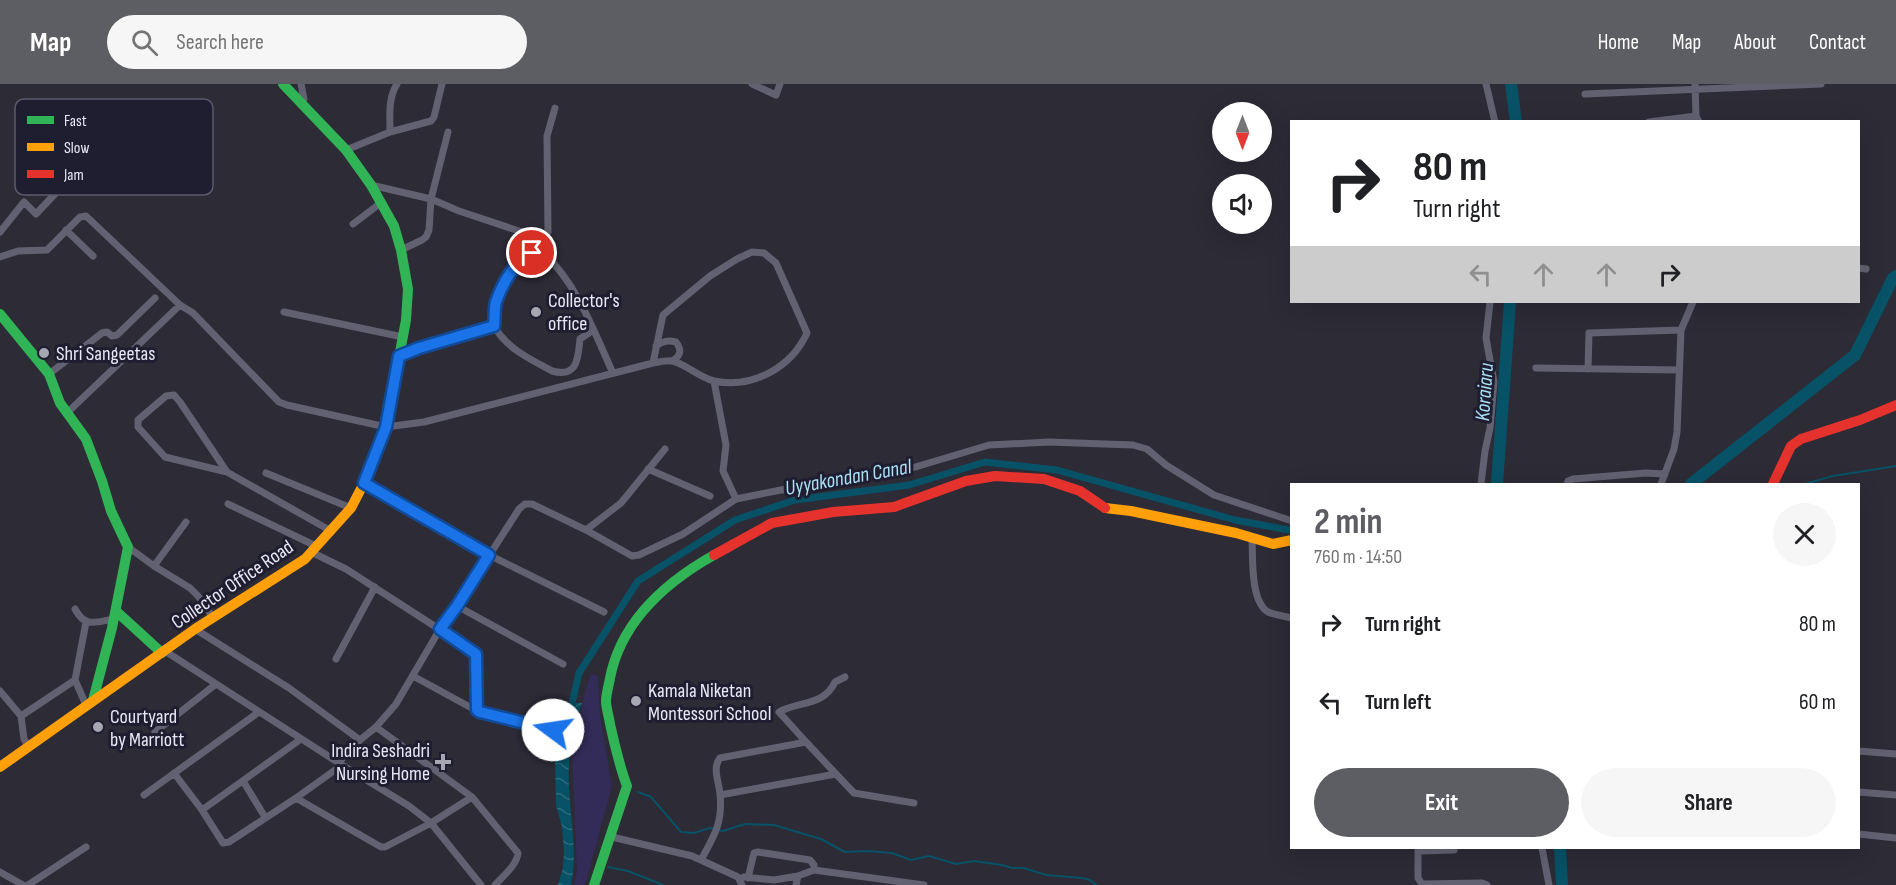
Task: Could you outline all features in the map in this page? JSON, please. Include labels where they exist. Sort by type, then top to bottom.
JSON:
[{"type":"street","name":"Collector Office Road","points":[[0,767],[195,629],[305,559],[351,508],[364,483],[386,427],[406,320],[408,289],[394,226],[371,185],[345,150],[283,84]]},
{"type":"street","points":[[301,84],[304,99],[302,103]]},
{"type":"street","points":[[387,84],[392,91]]},
{"type":"street","points":[[390,132],[390,101],[392,91],[397,84]]},
{"type":"street","points":[[345,150],[390,132],[431,121],[442,84]]},
{"type":"street","points":[[752,84],[776,95],[780,84]]},
{"type":"street","points":[[1486,84],[1495,120]]},
{"type":"street","points":[[1585,94],[1695,87],[1821,84]]},
{"type":"street","points":[[1682,120],[1698,119],[1695,87]]},
{"type":"street","points":[[371,185],[431,199],[459,211],[543,237],[548,232],[547,136],[555,108]]},
{"type":"street","points":[[400,250],[426,237],[429,230],[431,199],[448,132]]},
{"type":"street","points":[[0,232],[24,202],[36,214],[54,195]]},
{"type":"street","points":[[353,224],[381,202]]},
{"type":"street","points":[[0,257],[18,250],[47,250],[80,217],[86,216],[180,305],[193,313],[279,402],[386,427],[424,422],[678,358],[680,348],[676,342],[669,340],[656,346]]},
{"type":"street","points":[[66,230],[93,256]]},
{"type":"street","points":[[653,363],[663,315],[679,301],[710,276],[752,252],[764,253],[776,263],[807,333],[785,363],[754,380],[733,383],[714,381],[699,376],[672,361]]},
{"type":"street","points":[[593,330],[580,339],[576,365],[571,370],[559,373],[509,347],[494,326],[495,303],[509,274],[523,257],[532,253],[543,253],[565,278],[580,304],[593,330],[613,373]]},
{"type":"street","points":[[49,374],[102,333],[117,335],[155,298]]},
{"type":"street","points":[[1481,483],[1490,428],[1494,382],[1486,338],[1490,303]]},
{"type":"street","points":[[1661,483],[1677,432],[1681,330],[1693,303]]},
{"type":"street","points":[[68,412],[180,305]]},
{"type":"street","points":[[284,312],[403,337]]},
{"type":"street","points":[[0,314],[49,374],[60,403],[86,439],[111,511],[128,547],[190,588],[213,617]]},
{"type":"street","points":[[399,356],[494,326]]},
{"type":"street","points":[[1588,369],[1589,333],[1681,330]]},
{"type":"street","points":[[1536,368],[1679,370]]},
{"type":"street","points":[[714,381],[727,453],[723,471],[736,499]]},
{"type":"street","points":[[227,472],[174,395],[166,396],[138,420],[138,427],[165,457],[227,472],[331,531]]},
{"type":"street","points":[[1773,483],[1785,455],[1796,442],[1896,405]]},
{"type":"street","points":[[174,773],[223,843],[229,842],[296,798],[340,764],[396,704],[440,629],[519,509],[525,504],[532,504],[586,530],[632,556],[639,555],[683,534],[736,499],[912,468],[989,445],[1049,442],[1122,445],[1147,449],[1166,465],[1215,495],[1290,520]]},
{"type":"street","points":[[586,530],[621,503],[665,449]]},
{"type":"street","points":[[648,469],[710,496]]},
{"type":"street","points":[[266,473],[351,508]]},
{"type":"street","points":[[1567,483],[1573,479],[1646,473],[1665,474]]},
{"type":"street","points":[[594,885],[612,837],[614,823],[627,786],[618,764],[606,700],[613,664],[624,638],[639,616],[663,590],[693,567],[772,523],[833,512],[894,507],[966,482],[995,476],[1044,479],[1080,491],[1107,509],[1142,513],[1236,533],[1273,544],[1290,540]]},
{"type":"street","points":[[364,483],[489,555],[604,612]]},
{"type":"street","points":[[228,504],[314,549],[476,654],[477,710],[480,712]]},
{"type":"street","points":[[154,566],[186,522]]},
{"type":"street","points":[[1252,538],[1254,587],[1261,606],[1269,612],[1290,617]]},
{"type":"street","points":[[90,703],[115,615],[128,547]]},
{"type":"street","points":[[336,659],[375,587]]},
{"type":"street","points":[[457,606],[563,664]]},
{"type":"street","points":[[75,609],[80,619],[86,622],[115,615]]},
{"type":"street","points":[[115,615],[163,652],[409,806],[431,823],[481,885]]},
{"type":"street","points":[[86,622],[75,680],[90,703]]},
{"type":"street","points":[[195,629],[289,688],[360,740]]},
{"type":"street","points":[[413,676],[480,712],[553,730]]},
{"type":"street","points":[[845,678],[835,682],[821,700],[789,706],[779,712],[854,793],[914,803]]},
{"type":"street","points":[[21,716],[75,680]]},
{"type":"street","points":[[155,732],[216,684]]},
{"type":"street","points":[[0,691],[21,716],[24,739],[28,747]]},
{"type":"street","points":[[144,795],[259,712]]},
{"type":"street","points":[[376,727],[472,797],[518,853],[518,858],[495,885]]},
{"type":"street","points":[[202,810],[301,739]]},
{"type":"street","points":[[701,860],[720,824],[720,795],[716,768],[716,763],[720,758],[806,742]]},
{"type":"street","points":[[1860,751],[1896,754]]},
{"type":"street","points":[[720,795],[836,774]]},
{"type":"street","points":[[243,781],[265,817]]},
{"type":"street","points":[[1860,792],[1896,795]]},
{"type":"street","points":[[296,798],[381,847],[385,847],[431,823],[472,797]]},
{"type":"street","points":[[1860,834],[1896,838]]},
{"type":"street","points":[[612,837],[681,853],[738,877],[774,880],[798,876],[814,870],[924,885]]},
{"type":"street","points":[[28,885],[86,847]]},
{"type":"street","points":[[1454,850],[1419,849],[1419,878],[1422,884],[1482,883],[1487,885]]},
{"type":"street","points":[[1542,849],[1550,885]]},
{"type":"street","points":[[748,878],[754,853],[758,852],[810,860],[814,865],[814,870]]},
{"type":"street","points":[[0,872],[23,885]]},
{"type":"street","points":[[796,885],[798,876]]},
{"type":"street","points":[[738,877],[742,885]]},
{"type":"shaded area","points":[[591,674],[598,676],[600,715],[612,786],[586,882],[584,885],[574,885],[577,871],[572,750]]},
{"type":"water","points":[[566,703],[582,703],[573,733],[569,765],[574,848],[573,873],[571,885],[558,885],[563,868],[564,852],[562,827],[556,805],[555,759]]},
{"type":"waterway","name":"Koraiaru","points":[[1511,84],[1516,120]]},
{"type":"waterway","points":[[1692,483],[1855,355],[1896,276]]},
{"type":"waterway","name":"Koraiaru","points":[[1497,483],[1510,303]]},
{"type":"waterway","name":"Uyyakondan Canal","points":[[570,712],[579,673],[638,581],[735,520],[795,500],[909,485],[985,462],[1057,470],[1235,520],[1289,530]]},
{"type":"waterway","points":[[1808,483],[1833,476],[1896,466]]},
{"type":"waterway","points":[[638,792],[651,797],[681,832],[694,833],[710,828],[723,831],[745,824],[774,825],[821,839],[845,852],[892,853],[911,860],[929,856],[956,864],[974,861],[1024,868],[1046,875],[1082,878],[1096,885]]},
{"type":"waterway","points":[[1560,849],[1562,885]]},
{"type":"waterway","points":[[608,867],[628,871],[663,885]]},
{"type":"traffic: fast","points":[[283,84],[346,150],[371,185],[394,226],[401,250],[408,289],[406,320],[386,427],[375,455]]},
{"type":"traffic: fast","points":[[0,314],[49,374],[60,403],[86,439],[111,511],[128,547],[112,628],[93,700]]},
{"type":"traffic: fast","points":[[594,885],[627,786],[617,755],[606,704],[606,695],[616,658],[624,639],[648,606],[679,578],[714,555]]},
{"type":"traffic: fast","points":[[116,611],[162,653]]},
{"type":"traffic: slow","points":[[0,767],[195,629],[305,559],[351,508],[375,455]]},
{"type":"traffic: slow","points":[[1105,508],[1131,511],[1236,533],[1273,544],[1290,540]]},
{"type":"traffic: jam","points":[[1773,483],[1791,446],[1801,439],[1860,420],[1896,405]]},
{"type":"traffic: jam","points":[[714,555],[772,523],[833,512],[894,507],[966,481],[995,476],[1044,479],[1080,491],[1105,508]]},
{"type":"place","name":"Collector's office","points":[[536,312]]},
{"type":"place","name":"Shri Sangeetas","points":[[44,353]]},
{"type":"place","name":"Kamala Niketan Montessori School","points":[[636,701]]},
{"type":"place","name":"Courtyard by Marriott","points":[[98,727]]},
{"type":"place","name":"Indira Seshadri Nursing Home","points":[[443,762]]},
{"type":"route","points":[[532,253],[523,257],[509,274],[495,303],[494,326],[399,356],[386,427],[364,483],[489,555],[440,629],[476,654],[477,710],[553,730]]}]
